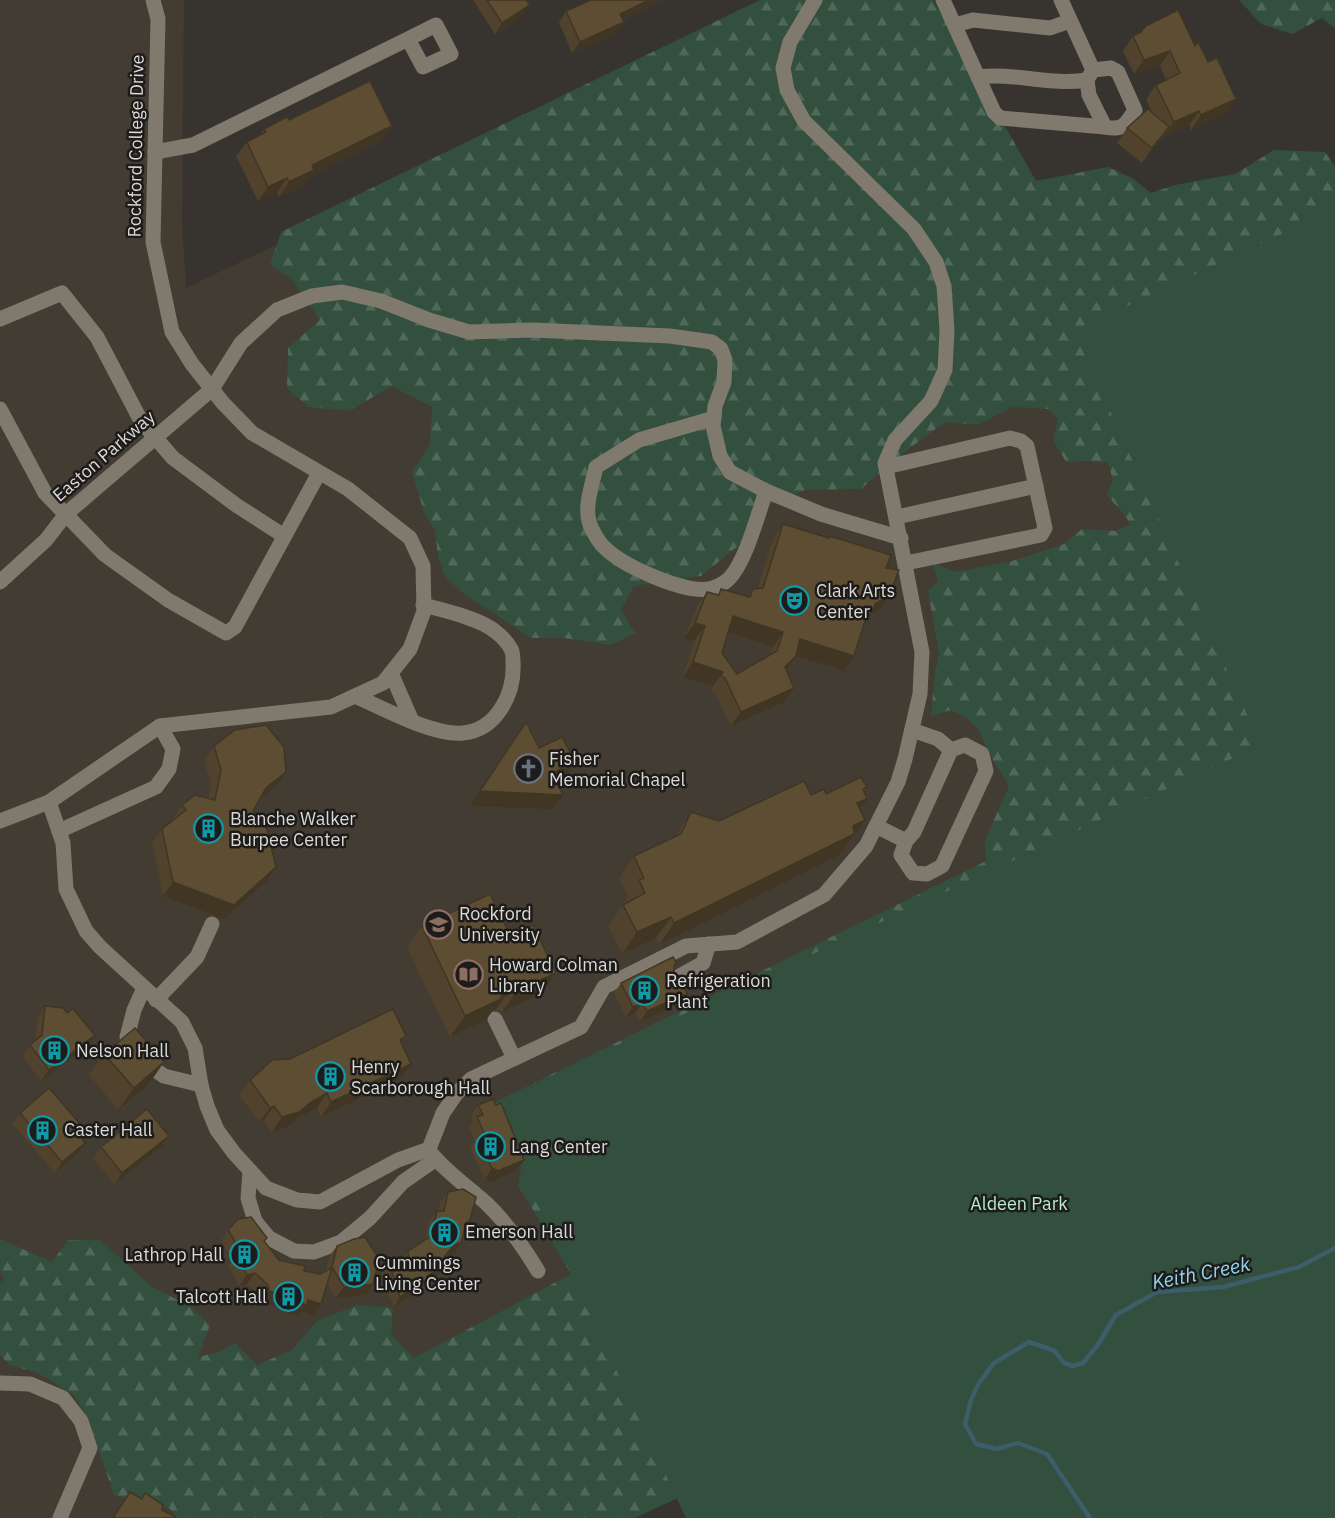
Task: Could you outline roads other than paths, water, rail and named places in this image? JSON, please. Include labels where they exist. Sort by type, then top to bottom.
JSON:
[{"type":"street","name":"Rockford College Drive","points":[[0,821],[49,802],[160,726],[331,707],[383,683],[410,650],[424,611],[423,566],[410,538],[348,489],[252,433],[192,364],[172,332],[160,284],[153,242],[158,20],[153,0]]},
{"type":"street","points":[[250,1170],[248,1198],[256,1222],[269,1238],[294,1251],[314,1252],[341,1242],[370,1218],[432,1154],[443,1113],[456,1094],[471,1079],[581,1027],[604,987],[686,946],[737,942],[824,895],[866,846],[898,782],[920,694],[922,652],[885,463],[895,440],[931,401],[945,370],[947,330],[944,285],[936,262],[914,229],[804,121],[787,90],[783,68],[790,42],[815,0]]},
{"type":"street","points":[[943,0],[955,25],[978,77],[994,112],[1000,118],[1115,129],[1125,125],[1136,110],[1118,72],[1111,68],[1073,82],[1001,76],[978,77]]},
{"type":"street","points":[[1060,0],[1090,75],[1089,95],[1105,127]]},
{"type":"street","points":[[955,25],[973,20],[1050,28],[1070,21]]},
{"type":"street","points":[[155,152],[193,146],[408,39]]},
{"type":"street","name":"Easton Parkway","points":[[0,582],[46,540],[66,514],[154,436],[212,389],[241,343],[277,310],[312,296],[342,292],[381,301],[429,320],[469,332],[532,330],[670,336],[712,342],[721,349],[725,360],[724,382],[715,406],[714,418]]},
{"type":"street","points":[[0,319],[62,293],[97,337],[141,422],[173,458],[236,505],[284,536]]},
{"type":"street","points":[[0,409],[45,493],[114,562],[168,600],[226,633],[234,630],[319,473]]},
{"type":"street","points":[[766,491],[738,570],[726,581],[711,589],[697,590],[658,585],[604,548],[590,528],[587,505],[596,467],[639,440],[714,418],[713,426],[720,456],[730,472],[766,491],[821,514],[901,538]]},
{"type":"street","points":[[886,467],[1010,438],[1021,441],[1027,446],[1045,528],[1041,534],[906,563]]},
{"type":"street","points":[[897,517],[1036,486]]},
{"type":"street","points":[[355,696],[412,721],[445,732],[463,733],[493,720],[508,699],[514,674],[512,650],[494,630],[466,617],[423,604]]},
{"type":"street","points":[[391,673],[412,721]]},
{"type":"street","points":[[59,831],[156,788],[169,769],[173,749],[160,726]]},
{"type":"street","points":[[912,730],[938,739],[951,750]]},
{"type":"street","points":[[965,745],[982,754],[986,771],[942,866],[927,874],[913,873],[902,855],[906,841],[914,832],[951,750],[965,745]]},
{"type":"street","points":[[49,802],[63,843],[66,889],[86,931],[100,947],[182,1022],[195,1048],[201,1085],[217,1130],[266,1188],[297,1200],[320,1202],[398,1160],[432,1154]]},
{"type":"street","points":[[876,825],[906,841]]},
{"type":"street","points":[[156,1000],[197,957],[212,924]]},
{"type":"street","points":[[675,978],[703,963],[709,944]]},
{"type":"street","points":[[144,988],[134,1010],[127,1036],[154,1069],[164,1076],[201,1085]]},
{"type":"street","points":[[495,1019],[514,1059]]},
{"type":"street","points":[[432,1154],[495,1212],[521,1243],[538,1271]]},
{"type":"street","points":[[0,1383],[30,1384],[63,1398],[81,1421],[90,1448],[60,1518]]},
{"type":"waterway","name":"Keith Creek","points":[[1090,1518],[1047,1454],[1018,1443],[997,1449],[976,1444],[965,1424],[971,1400],[979,1383],[994,1363],[1029,1342],[1055,1351],[1064,1363],[1073,1366],[1083,1363],[1097,1346],[1116,1315],[1157,1292],[1223,1287],[1299,1267],[1335,1248]]},
{"type":"place","name":"Clark Arts Center","points":[[795,601]]},
{"type":"place","name":"Fisher Memorial Chapel","points":[[528,769]]},
{"type":"place","name":"Blanche Walker Burpee Center","points":[[209,829]]},
{"type":"place","name":"Rockford University","points":[[438,924]]},
{"type":"place","name":"Howard Colman Library","points":[[468,975]]},
{"type":"place","name":"Refrigeration Plant","points":[[645,991]]},
{"type":"place","name":"Nelson Hall","points":[[55,1051]]},
{"type":"place","name":"Henry Scarborough Hall","points":[[330,1077]]},
{"type":"place","name":"Caster Hall","points":[[43,1130]]},
{"type":"place","name":"Lang Center","points":[[490,1147]]},
{"type":"place","name":"Emerson Hall","points":[[444,1232]]},
{"type":"place","name":"Lathrop Hall","points":[[244,1255]]},
{"type":"place","name":"Cummings Living Center","points":[[354,1273]]},
{"type":"place","name":"Talcott Hall","points":[[288,1297]]},
{"type":"park label","name":"Aldeen Park","points":[[1019,1204]]}]
